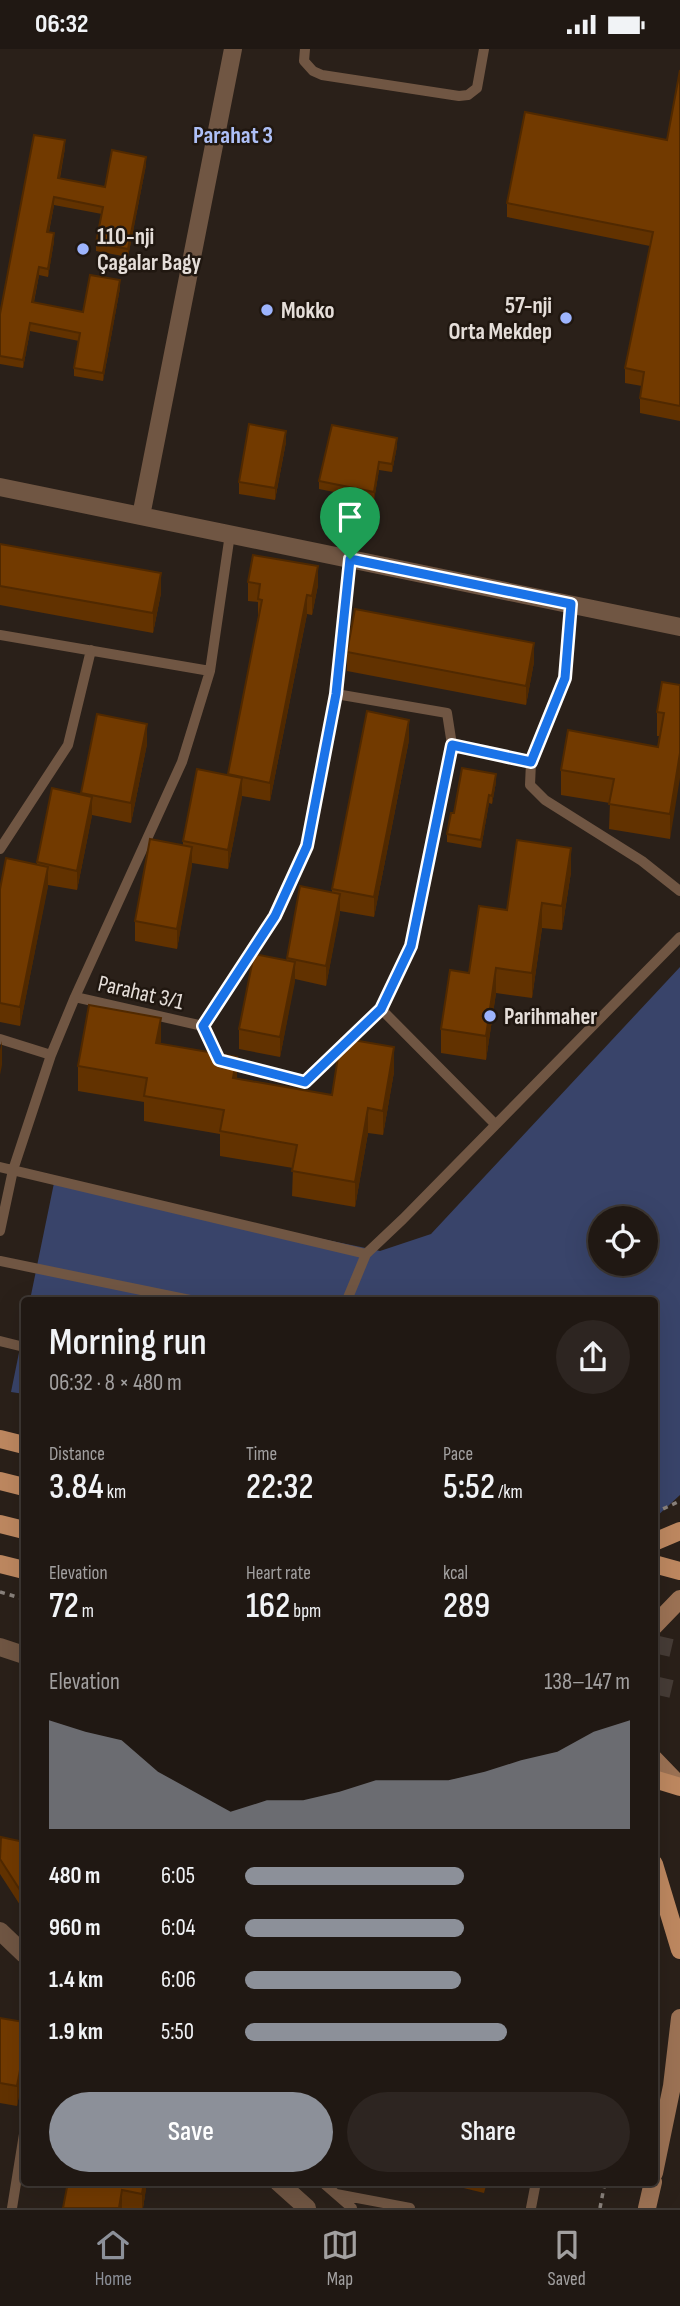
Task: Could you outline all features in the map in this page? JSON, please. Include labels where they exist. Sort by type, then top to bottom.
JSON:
[{"type":"main road","points":[[0,1439],[21,1444]]},
{"type":"main road","points":[[0,1481],[21,1486]]},
{"type":"main road","points":[[0,1524],[21,1530]]},
{"type":"main road","points":[[658,1540],[680,1531]]},
{"type":"main road","points":[[0,1564],[21,1569]]},
{"type":"main road","points":[[658,1565],[680,1571]]},
{"type":"main road","points":[[658,1780],[680,1787]]},
{"type":"main road","points":[[658,1877],[680,1950]]},
{"type":"street","points":[[141,516],[233,49]]},
{"type":"street","points":[[0,487],[680,627]]},
{"type":"street","points":[[658,1622],[680,1599]]},
{"type":"street","points":[[0,1647],[21,1654]]},
{"type":"street","points":[[658,1763],[680,1787]]},
{"type":"street","points":[[0,1931],[21,1951]]},
{"type":"street","points":[[658,2154],[672,2086],[680,2018]]},
{"type":"street","points":[[672,2086],[680,2060]]},
{"type":"street","points":[[282,2186],[307,2208]]},
{"type":"street","points":[[648,2208],[652,2186]]},
{"type":"lane","points":[[305,49],[304,61],[313,71],[322,75],[459,96],[468,95],[477,88],[484,49]]},
{"type":"lane","name":"Parahat 3/1","points":[[0,1231],[13,1170],[51,1055],[182,762],[210,671],[230,534]]},
{"type":"lane","points":[[203,1026],[275,916],[307,846],[336,694],[350,559]]},
{"type":"lane","points":[[571,604],[565,678],[531,762],[530,785],[545,800],[642,861],[680,891]]},
{"type":"lane","points":[[0,635],[210,671]]},
{"type":"lane","points":[[0,849],[68,745],[91,650]]},
{"type":"lane","points":[[336,694],[447,713],[452,745],[531,762]]},
{"type":"lane","name":"Parahat 3/1","points":[[75,997],[203,1026],[219,1060],[305,1082],[381,1009],[411,946],[452,745]]},
{"type":"lane","points":[[348,1297],[366,1254],[680,937]]},
{"type":"lane","points":[[381,1009],[495,1125]]},
{"type":"lane","points":[[0,1039],[51,1055]]},
{"type":"lane","points":[[0,1167],[366,1254]]},
{"type":"lane","points":[[0,1261],[175,1297]]},
{"type":"lane","points":[[0,1341],[21,1346]]},
{"type":"lane","points":[[12,2208],[21,2152]]},
{"type":"lane","points":[[327,2186],[352,2208]]},
{"type":"lane","points":[[531,2208],[535,2186]]},
{"type":"lane","points":[[336,2194],[410,2208]]},
{"type":"path","points":[[658,1511],[680,1501]]},
{"type":"path","points":[[0,1592],[21,1598]]},
{"type":"path","points":[[600,2208],[604,2186]]},
{"type":"shaded area","points":[[680,967],[680,1495],[658,1515],[658,1297],[31,1297],[54,1183],[380,1251],[431,1234]]},
{"type":"shaded area","points":[[21,1343],[21,1394],[11,1392]]},
{"type":"building","points":[[680,70],[680,406],[640,398],[644,372],[625,368],[653,232],[507,203],[525,112],[667,140]]},
{"type":"building","points":[[34,135],[65,140],[58,178],[105,187],[112,150],[146,157],[128,249],[96,243],[103,207],[54,197],[47,232],[54,233],[48,269],[39,267],[32,302],[83,312],[90,275],[120,280],[103,373],[74,368],[80,333],[30,323],[23,360],[0,356],[0,314]]},
{"type":"building","points":[[249,424],[286,431],[275,488],[239,482]]},
{"type":"building","points":[[332,425],[397,438],[392,464],[379,462],[374,492],[319,481]]},
{"type":"building","points":[[0,544],[161,573],[153,613],[0,586]]},
{"type":"building","points":[[253,555],[318,566],[312,596],[307,595],[270,783],[228,774],[262,600],[258,599],[260,584],[248,582]]},
{"type":"building","points":[[355,609],[534,643],[526,686],[347,652]]},
{"type":"building","points":[[662,682],[680,685],[680,753],[670,814],[609,804],[614,779],[561,770],[568,730],[658,747],[664,713],[657,712]]},
{"type":"building","points":[[367,711],[409,720],[374,897],[332,889]]},
{"type":"building","points":[[97,714],[147,724],[131,803],[81,793]]},
{"type":"building","points":[[462,768],[496,774],[492,796],[489,795],[481,840],[447,834],[451,813],[454,813]]},
{"type":"building","points":[[197,769],[242,778],[228,850],[183,841]]},
{"type":"building","points":[[52,788],[92,797],[77,871],[37,862]]},
{"type":"building","points":[[150,839],[192,847],[177,929],[135,921]]},
{"type":"building","points":[[517,840],[571,848],[562,906],[542,903],[532,973],[496,968],[486,1036],[441,1029],[450,970],[469,973],[479,906],[507,910]]},
{"type":"building","points":[[6,858],[48,867],[20,1007],[0,1003],[0,889]]},
{"type":"building","points":[[300,886],[340,894],[326,966],[287,958]]},
{"type":"building","points":[[254,954],[295,962],[280,1037],[239,1029]]},
{"type":"building","points":[[89,1005],[161,1018],[156,1043],[237,1057],[233,1078],[332,1095],[341,1038],[394,1047],[383,1111],[368,1108],[355,1182],[292,1171],[297,1145],[220,1131],[224,1110],[144,1096],[147,1078],[78,1066]]},
{"type":"building","points":[[1,1837],[21,1841],[21,1891],[20,1890],[0,1859]]},
{"type":"building","points":[[0,2018],[21,2022],[21,2065],[17,2086],[0,2083]]},
{"type":"building","points":[[67,2186],[143,2186],[142,2194],[122,2190],[119,2208],[63,2208]]},
{"type":"tunnel","points":[[658,1645],[680,1650]]},
{"type":"tunnel","points":[[658,1686],[680,1691]]},
{"type":"place","name":"110-nji Çagalar Bagy","points":[[83,249]]},
{"type":"place","name":"Mokko","points":[[267,310]]},
{"type":"place","name":"57-nji Orta Mekdep","points":[[566,318]]},
{"type":"place","name":"Parihmaher","points":[[490,1016]]},
{"type":"district","name":"Parahat 3","points":[[233,135]]},
{"type":"route","points":[[350,559],[571,604],[565,678],[531,762],[452,745],[411,946],[381,1009],[305,1082],[219,1060],[203,1026],[275,916],[307,846],[336,694],[350,559]]}]
